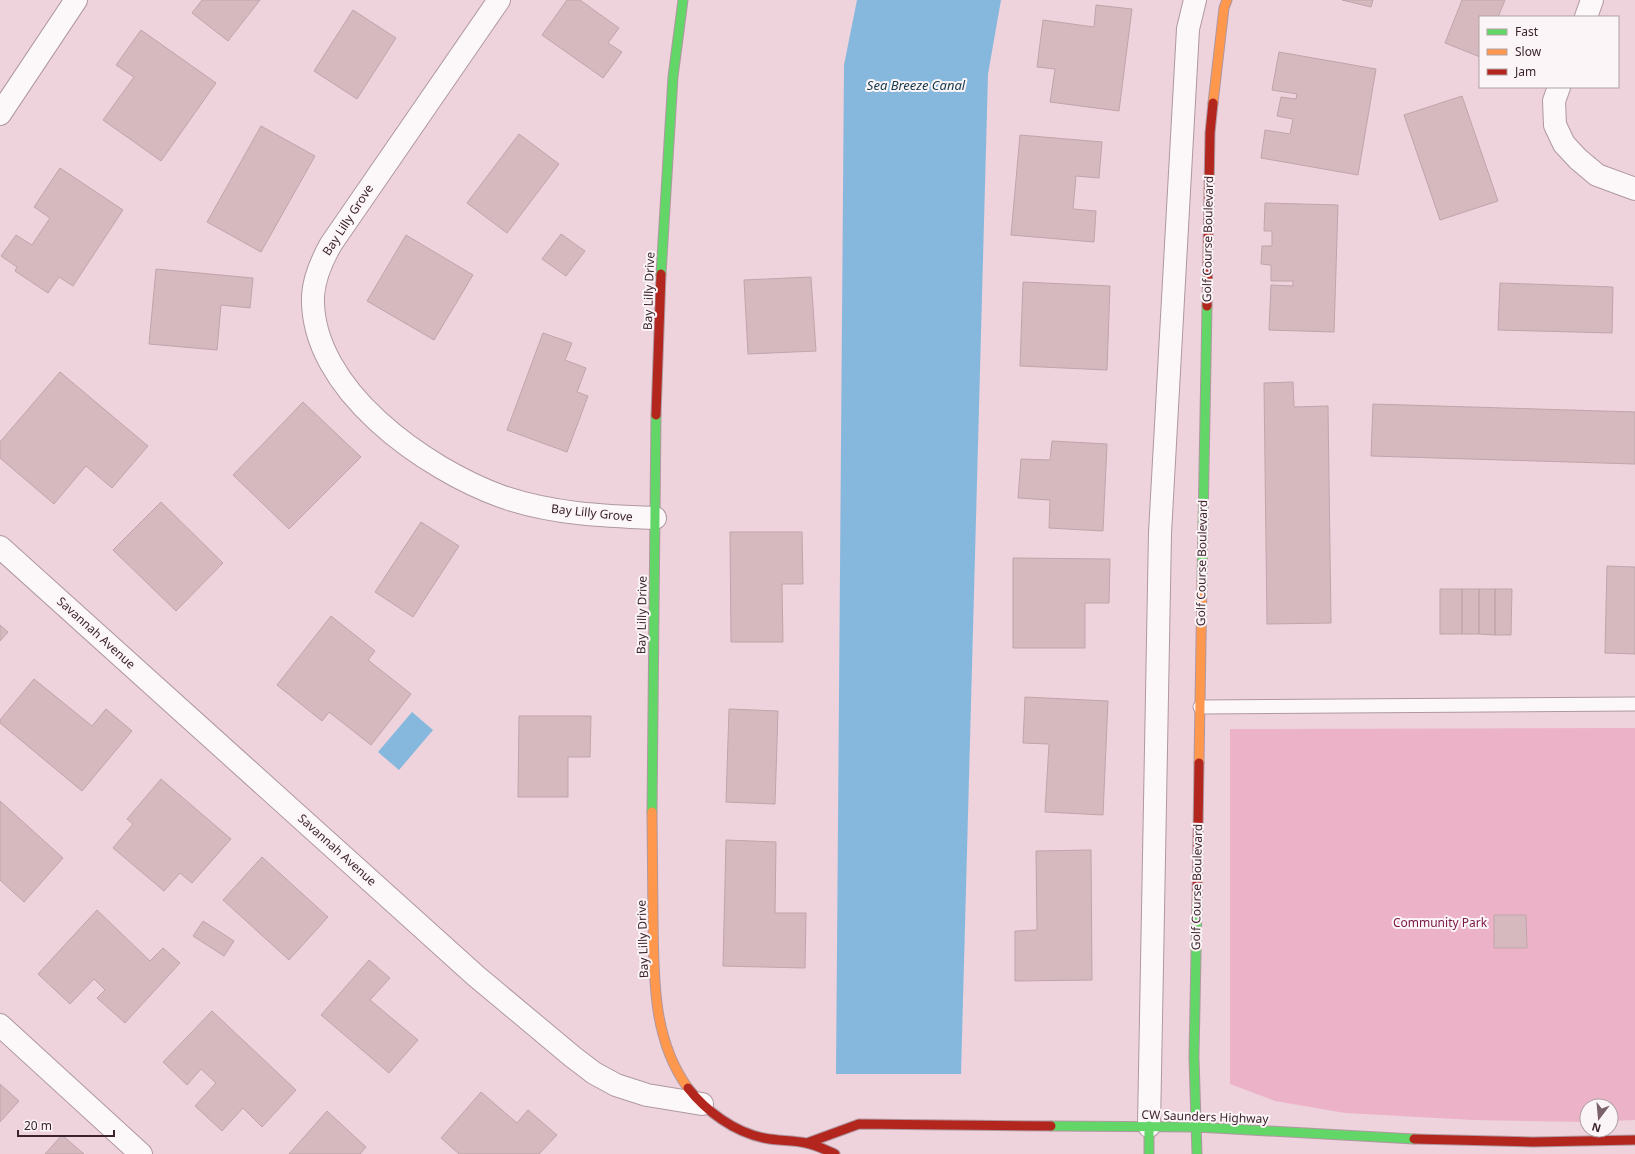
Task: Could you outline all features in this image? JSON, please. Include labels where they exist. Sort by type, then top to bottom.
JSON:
[{"type":"main road","name":"Bay Lilly Drive","points":[[683,0],[672,86],[660,271],[655,518],[652,841],[655,968],[660,1020],[666,1045],[675,1067],[687,1087],[702,1104],[725,1121],[757,1136],[783,1141],[807,1143]]},
{"type":"main road","name":"Golf Course Boulevard","points":[[1197,1154],[1194,1057],[1210,133],[1224,8],[1227,0]]},
{"type":"main road","name":"CW Saunders Highway","points":[[807,1143],[859,1124],[1197,1127],[1459,1141],[1533,1142],[1635,1140]]},
{"type":"main road","points":[[1149,1154],[1150,1126]]},
{"type":"main road","points":[[807,1143],[835,1154]]},
{"type":"street","points":[[0,114],[76,0]]},
{"type":"street","name":"Bay Lilly Grove","points":[[499,0],[331,244],[319,270],[314,295],[314,314],[319,336],[326,355],[348,388],[379,422],[398,438],[440,468],[503,497],[563,512],[597,516],[655,518]]},
{"type":"street","points":[[1150,1126],[1160,533],[1188,29],[1195,0]]},
{"type":"street","points":[[1586,16],[1592,0]]},
{"type":"street","points":[[1559,88],[1554,101],[1555,125],[1564,144],[1578,159],[1597,175],[1635,188]]},
{"type":"street","name":"Savannah Avenue","points":[[0,547],[476,976],[573,1057],[594,1073],[616,1085],[647,1095],[702,1104]]},
{"type":"street","points":[[0,1025],[141,1154]]},
{"type":"lane","points":[[1200,707],[1635,704]]},
{"type":"green space","name":"Community Park","points":[[1635,728],[1635,1120],[1619,1121],[1619,1098],[1579,1098],[1579,1122],[1473,1120],[1345,1113],[1275,1101],[1230,1084],[1230,729]]},
{"type":"water","name":"Sea Breeze Canal","points":[[857,0],[1001,0],[988,74],[961,1074],[836,1074],[844,65]]},
{"type":"water","points":[[412,712],[433,730],[399,770],[378,752]]},
{"type":"building","points":[[202,0],[260,0],[228,41],[192,13]]},
{"type":"building","points":[[567,0],[580,0],[619,28],[608,43],[622,52],[603,78],[542,35]]},
{"type":"building","points":[[1342,0],[1373,0],[1371,7]]},
{"type":"building","points":[[1462,0],[1505,0],[1498,16],[1479,16],[1479,57],[1445,43]]},
{"type":"building","points":[[1096,5],[1132,9],[1119,111],[1050,102],[1055,69],[1037,67],[1043,20],[1094,27]]},
{"type":"building","points":[[353,10],[396,38],[357,99],[314,71]]},
{"type":"building","points":[[141,30],[216,83],[161,161],[103,120],[134,77],[116,65]]},
{"type":"building","points":[[1279,52],[1376,69],[1358,175],[1261,158],[1265,130],[1290,134],[1293,119],[1277,116],[1281,97],[1296,99],[1297,94],[1272,90]]},
{"type":"building","points":[[1462,96],[1498,201],[1440,220],[1404,115]]},
{"type":"building","points":[[261,126],[315,156],[261,252],[207,222]]},
{"type":"building","points":[[519,134],[559,164],[507,233],[467,203]]},
{"type":"building","points":[[1020,135],[1102,142],[1099,178],[1076,176],[1073,209],[1096,211],[1094,242],[1011,235]]},
{"type":"building","points":[[60,168],[123,210],[73,286],[59,277],[48,293],[15,271],[17,267],[1,256],[16,235],[32,245],[50,218],[34,207]]},
{"type":"building","points":[[1265,203],[1338,205],[1334,332],[1269,330],[1271,285],[1293,286],[1293,281],[1271,281],[1271,265],[1261,264],[1262,246],[1272,246],[1272,231],[1264,231]]},
{"type":"building","points":[[561,234],[585,251],[566,276],[542,259]]},
{"type":"building","points":[[406,235],[473,275],[434,340],[367,301]]},
{"type":"building","points":[[156,269],[253,278],[250,308],[221,305],[217,350],[149,344]]},
{"type":"building","points":[[811,277],[816,351],[748,354],[744,280]]},
{"type":"building","points":[[1023,282],[1110,286],[1107,370],[1020,366]]},
{"type":"building","points":[[1500,283],[1613,287],[1612,333],[1498,330]]},
{"type":"building","points":[[543,333],[572,343],[565,360],[586,368],[577,392],[588,396],[567,452],[507,430]]},
{"type":"building","points":[[60,372],[148,446],[112,488],[86,466],[54,504],[0,458],[0,442]]},
{"type":"building","points":[[1293,382],[1294,407],[1328,406],[1331,623],[1267,624],[1264,383]]},
{"type":"building","points":[[303,402],[361,457],[289,529],[233,475]]},
{"type":"building","points":[[1373,404],[1635,412],[1635,464],[1371,456]]},
{"type":"building","points":[[1052,441],[1107,444],[1103,531],[1049,528],[1050,500],[1018,498],[1021,459],[1050,460]]},
{"type":"building","points":[[161,502],[223,563],[176,611],[113,550]]},
{"type":"building","points":[[421,522],[459,546],[413,617],[375,592]]},
{"type":"building","points":[[730,532],[802,532],[803,584],[782,584],[783,642],[731,642]]},
{"type":"building","points":[[1013,558],[1110,559],[1109,603],[1085,603],[1085,648],[1013,648]]},
{"type":"building","points":[[1607,566],[1635,567],[1635,654],[1605,653]]},
{"type":"building","points":[[1440,589],[1462,589],[1462,634],[1440,634]]},
{"type":"building","points":[[1462,589],[1479,589],[1479,634],[1462,634]]},
{"type":"building","points":[[1479,589],[1495,589],[1495,635],[1479,634]]},
{"type":"building","points":[[1495,589],[1512,589],[1511,635],[1495,635]]},
{"type":"building","points":[[331,616],[375,651],[368,660],[411,694],[371,745],[329,712],[322,721],[277,685]]},
{"type":"building","points":[[0,625],[8,632],[0,641]]},
{"type":"building","points":[[34,679],[92,726],[106,709],[132,731],[82,791],[0,723],[0,720]]},
{"type":"building","points":[[1025,697],[1108,701],[1103,815],[1045,812],[1049,744],[1023,743]]},
{"type":"building","points":[[729,709],[778,711],[775,804],[726,802]]},
{"type":"building","points":[[519,716],[591,716],[590,757],[568,757],[568,797],[518,797]]},
{"type":"building","points":[[161,779],[231,839],[192,883],[180,873],[164,891],[113,848],[133,824],[127,819]]},
{"type":"building","points":[[0,801],[63,858],[24,902],[0,880]]},
{"type":"building","points":[[726,840],[776,842],[775,913],[806,913],[805,968],[723,966]]},
{"type":"building","points":[[1091,850],[1092,980],[1015,981],[1015,931],[1037,930],[1036,851]]},
{"type":"building","points":[[262,857],[328,917],[289,960],[223,900]]},
{"type":"building","points":[[97,910],[150,961],[163,948],[180,963],[125,1023],[97,998],[105,990],[94,979],[70,1004],[38,974]]},
{"type":"building","points":[[1494,915],[1526,915],[1527,948],[1494,948]]},
{"type":"building","points":[[203,921],[234,941],[224,956],[193,936]]},
{"type":"building","points":[[369,960],[390,978],[370,1000],[418,1040],[389,1073],[321,1015]]},
{"type":"building","points":[[212,1011],[296,1090],[262,1127],[243,1108],[222,1131],[195,1106],[216,1083],[201,1069],[187,1085],[163,1062]]},
{"type":"building","points":[[0,1084],[19,1101],[0,1122]]},
{"type":"building","points":[[481,1092],[517,1123],[528,1110],[557,1135],[539,1154],[459,1154],[441,1138]]},
{"type":"building","points":[[327,1111],[366,1147],[360,1154],[289,1154]]},
{"type":"building","points":[[62,1135],[84,1154],[45,1154]]},
{"type":"traffic: fast","points":[[661,274],[673,77],[683,0]]},
{"type":"traffic: fast","points":[[1202,581],[1207,306]]},
{"type":"traffic: fast","points":[[652,812],[656,415]]},
{"type":"traffic: fast","points":[[1197,902],[1194,1057],[1197,1154]]},
{"type":"traffic: fast","points":[[1051,1126],[1197,1127],[1414,1139]]},
{"type":"traffic: fast","points":[[1149,1126],[1149,1154]]},
{"type":"traffic: slow","points":[[1213,103],[1224,8],[1227,0]]},
{"type":"traffic: slow","points":[[1199,763],[1202,581]]},
{"type":"traffic: slow","points":[[652,812],[654,962],[657,1006],[667,1049],[676,1069],[688,1088]]},
{"type":"traffic: jam","points":[[1207,306],[1210,133],[1213,103]]},
{"type":"traffic: jam","points":[[656,415],[661,274]]},
{"type":"traffic: jam","points":[[1197,902],[1199,763]]},
{"type":"traffic: jam","points":[[688,1088],[703,1105],[732,1126],[742,1131],[774,1140],[810,1144],[835,1154]]},
{"type":"traffic: jam","points":[[807,1143],[859,1124],[1051,1126]]},
{"type":"traffic: jam","points":[[1414,1139],[1533,1142],[1635,1140]]}]
